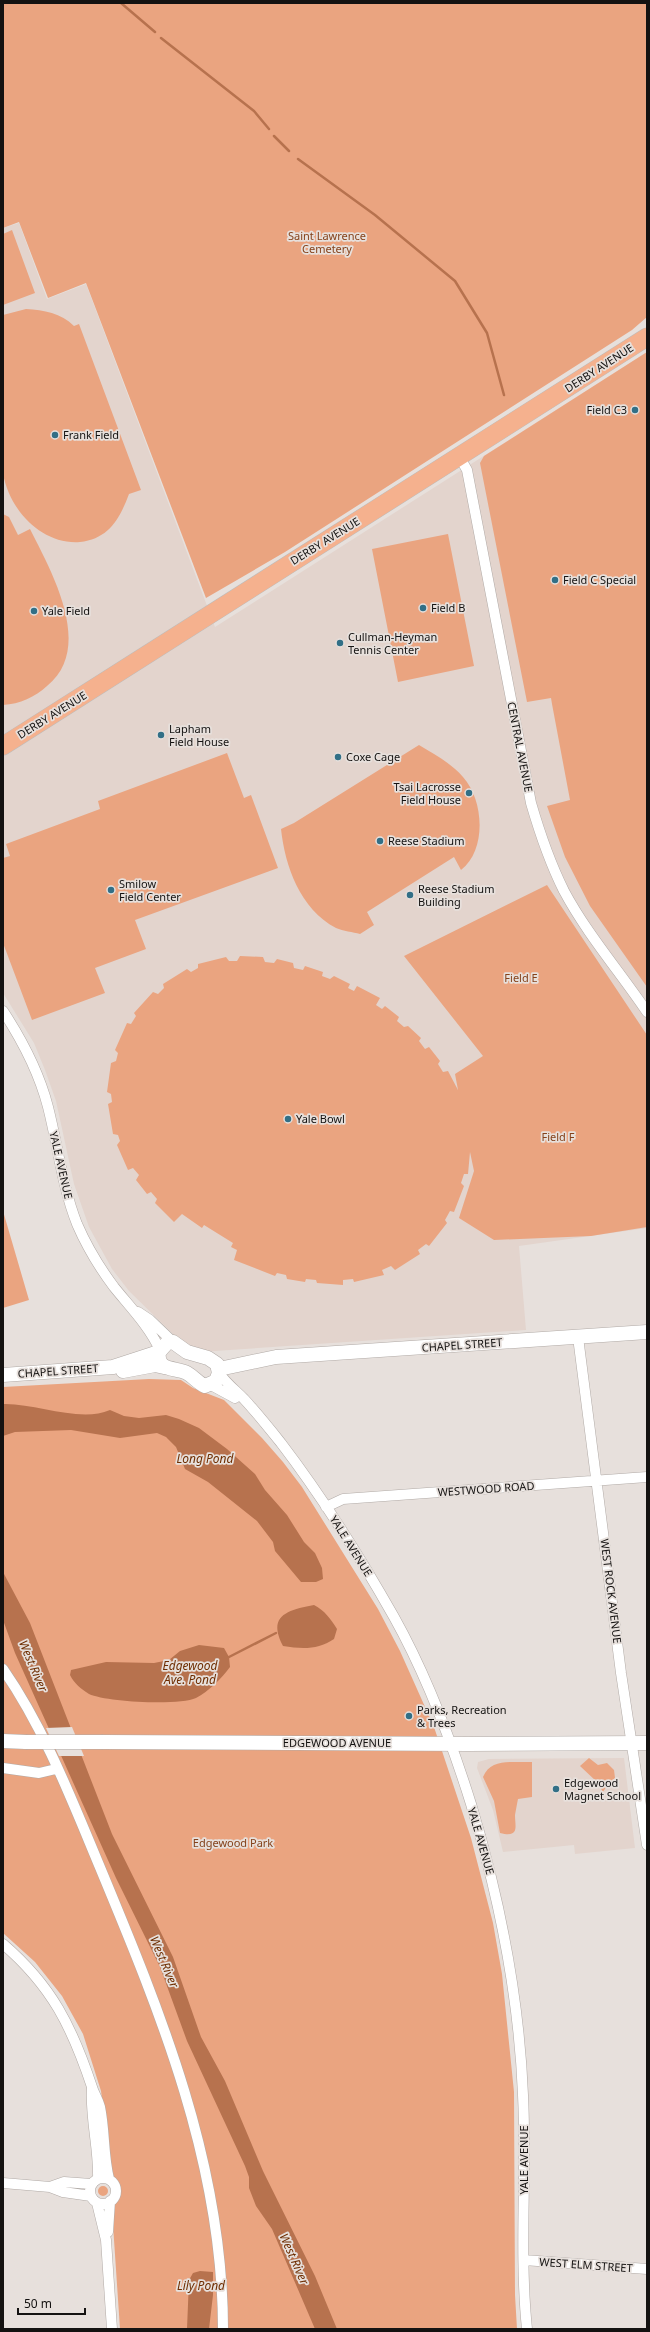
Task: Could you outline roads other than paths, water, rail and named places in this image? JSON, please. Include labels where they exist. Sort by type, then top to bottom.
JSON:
[{"type":"highway","name":"DERBY AVENUE","points":[[3,746],[647,337]]},
{"type":"street","name":"CENTRAL AVENUE","points":[[459,456],[467,470],[531,803],[539,831],[554,870],[569,899],[584,924],[647,1012]]},
{"type":"street","name":"YALE AVENUE","points":[[3,1011],[22,1042],[38,1078],[48,1106],[67,1196],[93,1257],[134,1310],[160,1351]]},
{"type":"street","name":"YALE AVENUE","points":[[134,1310],[150,1320],[173,1342]]},
{"type":"street","name":"CHAPEL STREET","points":[[219,1371],[276,1357],[647,1332]]},
{"type":"street","name":"WEST ROCK AVENUE","points":[[578,1337],[621,1673],[633,1743],[647,1845]]},
{"type":"street","name":"CHAPEL STREET","points":[[3,1375],[114,1367],[160,1351],[167,1343],[173,1342]]},
{"type":"street","points":[[173,1342],[195,1356],[208,1358],[217,1364],[219,1371],[218,1378],[211,1385]]},
{"type":"street","points":[[160,1351],[159,1360],[164,1367]]},
{"type":"street","name":"CHAPEL STREET","points":[[208,1358],[250,1354],[276,1357]]},
{"type":"street","name":"CHAPEL STREET","points":[[114,1367],[125,1371],[155,1365],[188,1373],[200,1384],[211,1385]]},
{"type":"street","name":"YALE AVENUE","points":[[219,1371],[286,1449],[326,1506],[399,1626],[431,1693],[451,1744],[494,1883],[510,1961],[524,2097],[524,2260],[527,2329]]},
{"type":"street","name":"YALE AVENUE","points":[[211,1385],[218,1386],[252,1409]]},
{"type":"street","name":"WESTWOOD ROAD","points":[[326,1506],[344,1499],[597,1482],[647,1477]]},
{"type":"street","points":[[3,1669],[29,1708],[139,1960],[165,2029],[186,2096],[203,2160],[215,2223],[220,2265],[223,2329]]},
{"type":"street","name":"EDGEWOOD AVENUE","points":[[3,1742],[451,1744],[647,1743]]},
{"type":"street","points":[[3,1768],[39,1773],[56,1769]]},
{"type":"street","points":[[3,1944],[27,1967],[59,2008],[74,2036],[87,2068],[92,2088],[100,2109],[105,2161],[109,2179],[116,2191],[110,2201],[109,2228],[106,2240]]},
{"type":"street","points":[[92,2088],[91,2102],[98,2162],[94,2181],[89,2189],[94,2200],[106,2240],[112,2329]]},
{"type":"street","points":[[50,2187],[64,2182],[109,2179]]},
{"type":"street","points":[[3,2183],[50,2187],[103,2204],[110,2201]]},
{"type":"street","name":"WEST ELM STREET","points":[[524,2260],[647,2269]]},
{"type":"water","name":"Long Pond","points":[[3,1404],[29,1406],[72,1414],[98,1413],[110,1410],[124,1416],[139,1418],[166,1415],[199,1428],[227,1449],[255,1474],[265,1490],[287,1515],[304,1542],[315,1553],[322,1568],[323,1579],[316,1582],[301,1582],[275,1551],[273,1542],[257,1521],[208,1482],[185,1469],[176,1447],[166,1437],[157,1433],[120,1438],[71,1430],[15,1432],[3,1436]]},
{"type":"water","name":"West River","points":[[3,1572],[30,1623],[112,1834],[173,1957],[201,2037],[225,2081],[263,2171],[315,2276],[337,2329],[315,2329],[272,2229],[256,2206],[249,2188],[249,2177],[245,2166],[187,2041],[160,1967],[116,1878],[15,1653],[3,1620]]},
{"type":"water","points":[[314,1605],[327,1615],[337,1629],[334,1639],[328,1643],[310,1648],[283,1646],[277,1628],[282,1616],[296,1609]]},
{"type":"water","name":"Edgewood Ave. Pond","points":[[199,1645],[224,1648],[229,1657],[230,1667],[206,1692],[196,1698],[174,1702],[142,1702],[98,1697],[83,1690],[70,1675],[71,1670],[106,1662],[154,1663],[169,1660],[180,1651]]},
{"type":"water","name":"Lily Pond","points":[[200,2271],[213,2272],[213,2295],[209,2329],[187,2329],[189,2280],[193,2273]]},
{"type":"waterway","points":[[121,3],[155,32]]},
{"type":"waterway","points":[[161,38],[254,111],[269,129]]},
{"type":"waterway","points":[[274,136],[289,151]]},
{"type":"waterway","points":[[298,159],[375,215],[455,281],[487,333],[504,395]]},
{"type":"waterway","points":[[229,1657],[276,1633]]},
{"type":"place","name":"Field C3","points":[[635,410]]},
{"type":"place","name":"Frank Field","points":[[55,435]]},
{"type":"place","name":"Field C Special","points":[[555,580]]},
{"type":"place","name":"Field B","points":[[423,608]]},
{"type":"place","name":"Yale Field","points":[[34,611]]},
{"type":"place","name":"Cullman-Heyman Tennis Center","points":[[340,643]]},
{"type":"place","name":"Lapham Field House","points":[[161,735]]},
{"type":"place","name":"Coxe Cage","points":[[338,757]]},
{"type":"place","name":"Tsai Lacrosse Field House","points":[[469,793]]},
{"type":"place","name":"Reese Stadium","points":[[380,841]]},
{"type":"place","name":"Smilow Field Center","points":[[111,890]]},
{"type":"place","name":"Reese Stadium Building","points":[[410,895]]},
{"type":"place","name":"Yale Bowl","points":[[288,1119]]},
{"type":"place","name":"Parks, Recreation & Trees","points":[[409,1716]]},
{"type":"place","name":"Edgewood Magnet School","points":[[556,1789]]},
{"type":"park label","name":"Saint Lawrence Cemetery","points":[[327,242]]},
{"type":"park label","name":"Field E","points":[[521,978]]},
{"type":"park label","name":"Field F","points":[[558,1137]]},
{"type":"park label","name":"Edgewood Park","points":[[233,1843]]}]
